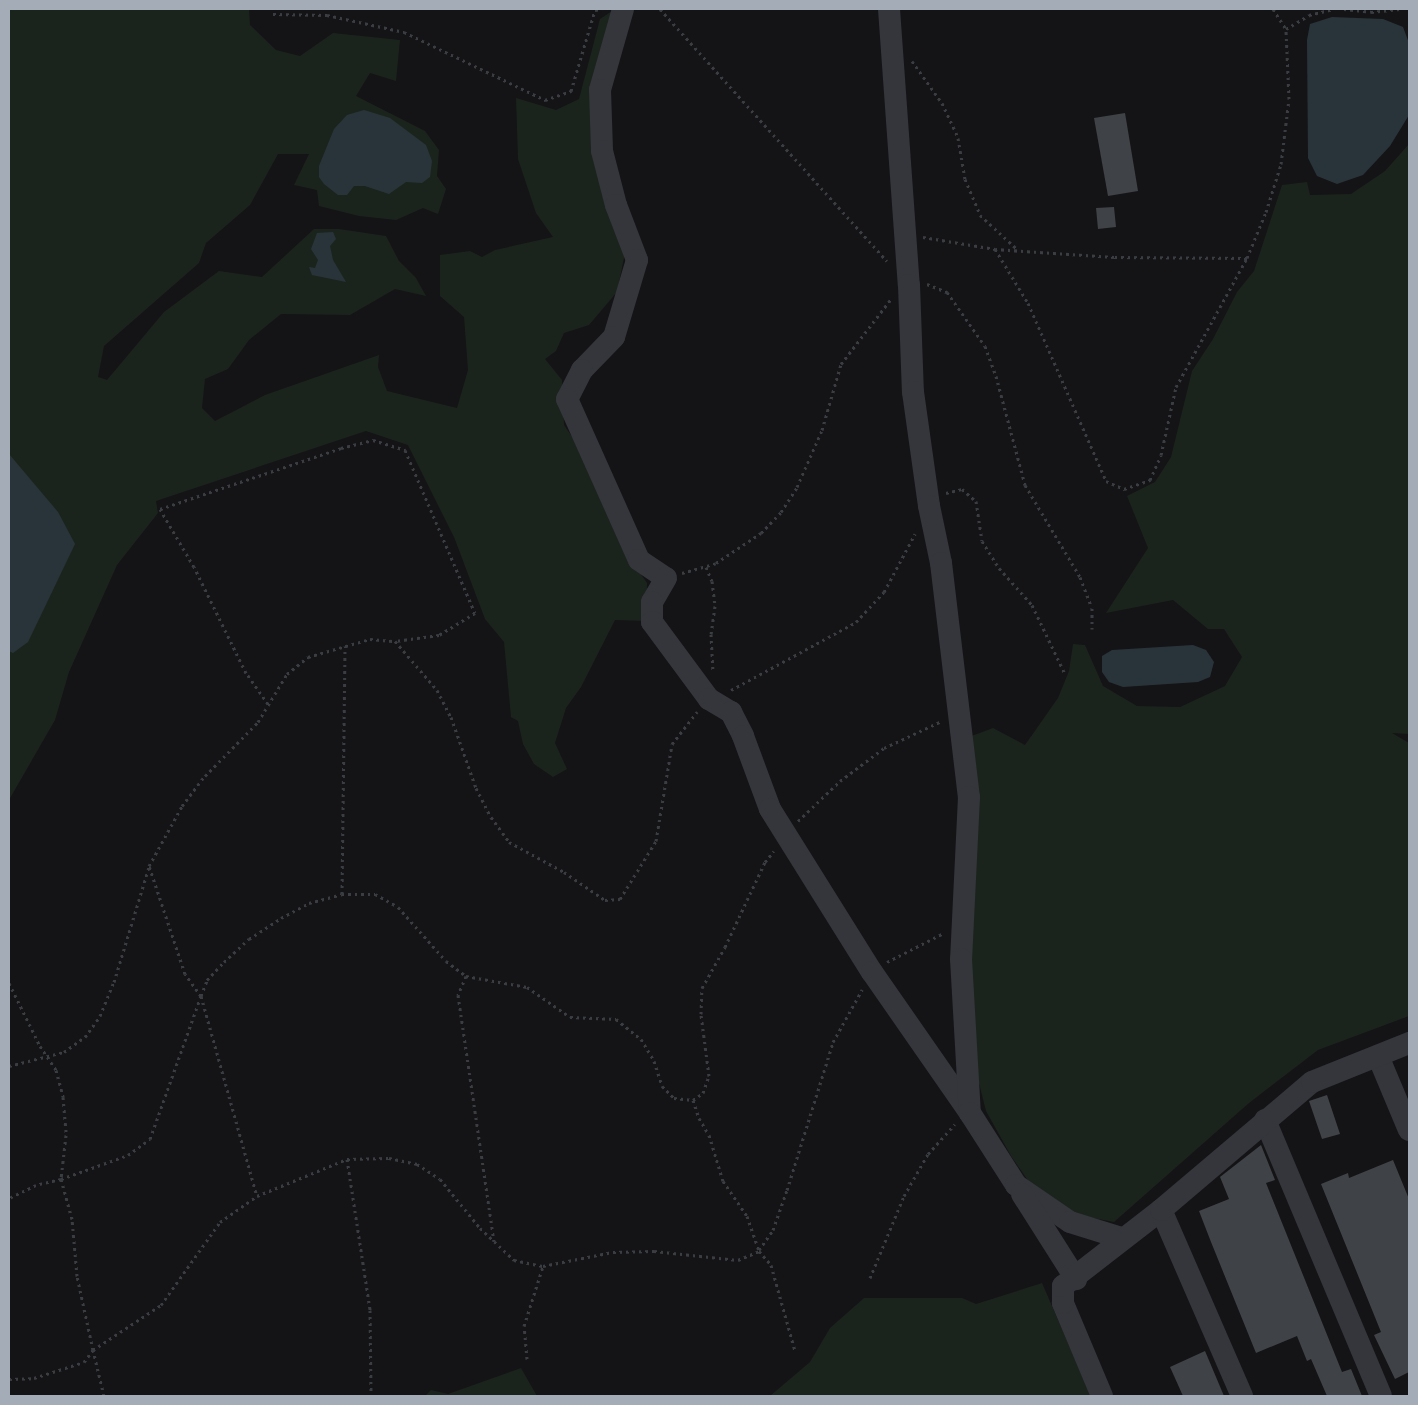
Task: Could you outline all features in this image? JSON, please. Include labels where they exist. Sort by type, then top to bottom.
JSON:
[{"type":"street","points":[[623,9],[600,90],[602,151],[616,205],[637,260],[614,337],[582,370],[567,399],[639,560],[666,578],[652,602],[652,622],[709,699],[730,712],[770,809],[872,972],[970,1113],[1076,1279]]},
{"type":"street","points":[[889,9],[909,285],[913,392],[929,506],[941,563],[969,797],[965,927],[961,958],[970,1113]]},
{"type":"street","points":[[1102,1396],[1061,1294],[1063,1286],[1076,1279],[1121,1238],[1161,1210],[1312,1082],[1409,1042]]},
{"type":"street","points":[[1378,1056],[1409,1130]]},
{"type":"street","points":[[1265,1120],[1381,1396]]},
{"type":"street","points":[[1016,1185],[1070,1222],[1121,1238]]},
{"type":"street","points":[[1161,1210],[1242,1396]]},
{"type":"path","points":[[273,14],[327,15],[404,32],[545,100],[571,91],[595,10],[602,9]]},
{"type":"path","points":[[660,9],[889,263]]},
{"type":"path","points":[[995,249],[1028,303],[1106,481],[1124,489],[1150,480],[1161,455],[1176,387],[1247,258],[1266,212],[1281,164],[1289,99],[1286,29],[1273,9]]},
{"type":"path","points":[[1286,29],[1309,14],[1333,9]]},
{"type":"path","points":[[1344,9],[1371,12],[1400,9]]},
{"type":"path","points":[[911,59],[942,103],[958,138],[965,179],[980,215],[1018,250]]},
{"type":"path","points":[[904,234],[995,249],[1114,257],[1247,258]]},
{"type":"path","points":[[666,578],[706,567],[761,533],[781,512],[797,487],[822,430],[841,364],[876,314],[895,294],[909,285],[932,284],[947,292],[984,346],[996,376],[1025,484],[1080,577],[1092,608],[1092,629]]},
{"type":"path","points":[[9,1066],[36,1057],[48,1058],[64,1052],[85,1037],[100,1016],[126,949],[149,866],[182,806],[205,776],[258,722],[287,674],[308,657],[370,639],[395,642],[439,635],[475,613],[406,450],[373,440],[349,446],[160,509],[194,567],[246,673],[268,704]]},
{"type":"path","points":[[395,642],[437,690],[476,788],[491,817],[509,842],[564,872],[605,900],[620,898],[656,840],[672,744],[709,699],[742,686],[856,622],[884,592],[929,506],[949,492],[962,489],[976,500],[982,540],[999,568],[1032,605],[1065,674]]},
{"type":"path","points":[[706,567],[712,581],[715,606],[711,634],[714,660],[709,699]]},
{"type":"path","points":[[342,894],[345,646]]},
{"type":"path","points":[[9,1198],[36,1185],[61,1179],[128,1155],[150,1139],[207,980],[249,939],[309,903],[342,894],[375,894],[398,907],[446,961],[466,976],[527,987],[570,1017],[616,1020],[641,1039],[654,1061],[662,1086],[674,1098],[693,1100],[703,1093],[709,1076],[701,1014],[702,988],[725,947],[765,862],[787,834],[840,781],[884,748],[941,722],[960,720]]},
{"type":"path","points":[[149,866],[185,974],[201,996],[257,1196]]},
{"type":"path","points":[[9,1379],[34,1378],[84,1362],[92,1350],[161,1305],[220,1222],[257,1196],[347,1159],[389,1158],[418,1164],[440,1178],[494,1241],[514,1260],[543,1266],[613,1252],[654,1251],[738,1260],[759,1251],[772,1230],[787,1190],[833,1042],[872,972],[903,952],[947,931],[965,927]]},
{"type":"path","points":[[466,976],[458,995],[494,1241]]},
{"type":"path","points":[[9,983],[56,1070],[63,1096],[66,1135],[61,1179],[72,1219],[77,1276],[92,1350],[104,1396]]},
{"type":"path","points":[[693,1100],[698,1118],[709,1134],[723,1181],[747,1216],[759,1251],[771,1265],[796,1351]]},
{"type":"path","points":[[870,1278],[890,1226],[928,1154],[955,1124],[970,1113]]},
{"type":"path","points":[[347,1159],[370,1310],[371,1396]]},
{"type":"path","points":[[527,1359],[524,1326],[543,1266]]},
{"type":"shaded area","points":[[9,9],[249,9],[250,25],[276,50],[300,56],[333,33],[400,40],[396,81],[370,73],[356,96],[425,131],[439,150],[437,176],[446,189],[438,214],[423,208],[396,220],[359,216],[319,206],[317,190],[294,185],[309,154],[278,154],[250,205],[206,243],[199,263],[104,346],[98,377],[107,380],[164,312],[219,271],[262,277],[314,229],[339,229],[386,236],[399,261],[416,278],[426,296],[395,289],[350,315],[281,314],[249,340],[228,369],[205,379],[202,408],[215,421],[265,395],[379,355],[378,367],[387,391],[457,408],[468,370],[464,317],[440,296],[440,255],[470,251],[482,257],[495,250],[553,237],[536,213],[518,159],[516,98],[556,110],[579,99],[600,19],[612,11],[596,78],[626,248],[617,292],[589,325],[564,333],[556,351],[545,359],[562,380],[564,425],[582,451],[627,554],[647,583],[646,621],[615,620],[581,687],[566,708],[555,743],[567,769],[553,777],[534,764],[523,744],[518,721],[511,717],[504,642],[485,619],[454,537],[408,445],[366,431],[156,501],[158,513],[117,565],[69,672],[55,720],[9,800]]},
{"type":"shaded area","points":[[1332,17],[1383,19],[1403,27],[1409,43],[1409,115],[1390,146],[1363,175],[1337,184],[1317,176],[1308,158],[1307,40],[1310,24]]},
{"type":"shaded area","points":[[364,110],[390,118],[426,145],[432,161],[430,177],[422,183],[406,182],[389,194],[365,186],[354,186],[347,195],[338,195],[324,184],[319,177],[319,166],[334,129],[347,115]]},
{"type":"shaded area","points":[[1409,144],[1409,734],[1392,733],[1409,743],[1409,1016],[1318,1050],[1249,1103],[1114,1222],[1067,1213],[1034,1189],[1011,1156],[986,1111],[975,1067],[967,1006],[969,737],[993,728],[1025,745],[1058,698],[1069,671],[1073,644],[1085,645],[1103,686],[1137,706],[1180,707],[1225,686],[1242,657],[1224,629],[1208,629],[1173,600],[1106,613],[1148,548],[1127,496],[1155,482],[1171,457],[1192,371],[1213,339],[1237,292],[1254,271],[1282,185],[1307,182],[1310,195],[1351,194],[1385,171]]},
{"type":"shaded area","points":[[333,232],[336,239],[330,246],[333,260],[346,282],[312,275],[309,267],[315,268],[318,260],[311,249],[317,233]]},
{"type":"shaded area","points":[[9,454],[58,512],[75,544],[28,642],[13,653],[9,651]]},
{"type":"shaded area","points":[[1193,645],[1206,650],[1214,662],[1210,677],[1198,682],[1123,687],[1109,682],[1102,672],[1102,656],[1112,650]]},
{"type":"shaded area","points":[[1042,1283],[1091,1396],[770,1396],[810,1362],[830,1328],[864,1298],[962,1298],[976,1304]]},
{"type":"shaded area","points":[[521,1368],[537,1396],[425,1396],[431,1390],[448,1394]]},
{"type":"building","points":[[1125,113],[1138,191],[1108,196],[1094,118]]},
{"type":"building","points":[[1114,207],[1116,227],[1098,229],[1096,208]]},
{"type":"building","points":[[1327,1095],[1340,1134],[1322,1139],[1309,1101]]},
{"type":"building","points":[[1261,1145],[1275,1180],[1266,1183],[1342,1372],[1351,1369],[1362,1396],[1327,1396],[1311,1359],[1307,1361],[1297,1336],[1256,1353],[1211,1242],[1199,1211],[1229,1199],[1220,1177]]},
{"type":"building","points":[[1393,1160],[1409,1199],[1409,1372],[1395,1379],[1374,1335],[1381,1332],[1321,1184],[1348,1173],[1349,1178]]},
{"type":"building","points":[[1205,1351],[1224,1396],[1183,1396],[1170,1367]]}]
